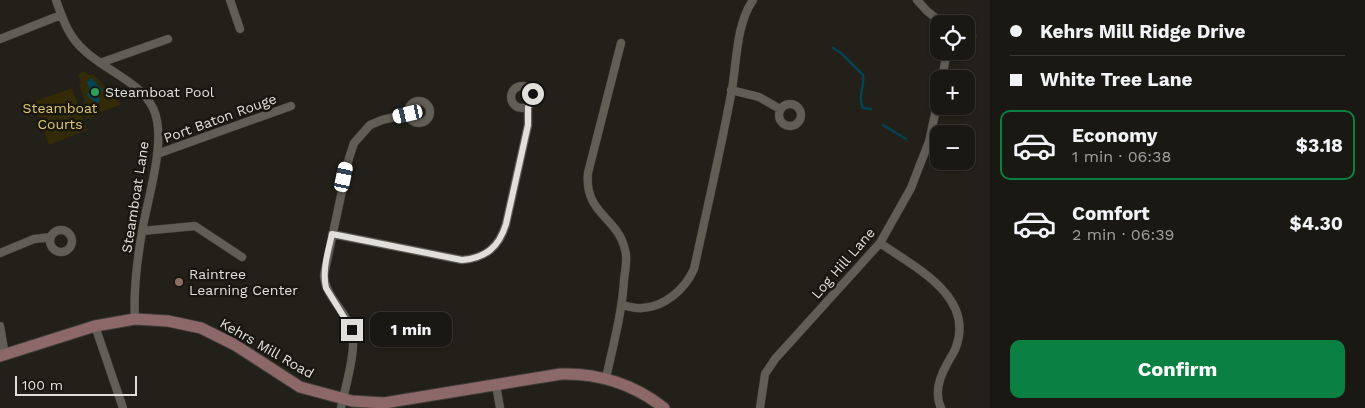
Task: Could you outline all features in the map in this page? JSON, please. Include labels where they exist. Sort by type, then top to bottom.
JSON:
[{"type":"street","name":"Steamboat Lane","points":[[56,0],[71,36],[86,52],[129,82],[148,101],[156,117],[157,154],[134,282],[135,319]]},
{"type":"street","points":[[230,0],[240,29]]},
{"type":"street","points":[[622,305],[641,308],[671,298],[688,281],[694,269],[731,90],[742,25],[746,11],[753,0]]},
{"type":"street","points":[[917,0],[932,15]]},
{"type":"street","points":[[0,39],[62,15]]},
{"type":"street","points":[[100,63],[168,39]]},
{"type":"street","points":[[606,378],[622,305],[626,263],[625,250],[620,236],[594,206],[589,196],[587,184],[621,43]]},
{"type":"street","points":[[731,90],[759,97],[780,109]]},
{"type":"street","name":"Port Baton Rouge","points":[[157,154],[291,106]]},
{"type":"street","points":[[332,234],[462,260],[488,252],[500,239],[506,224],[528,125],[528,107]]},
{"type":"street","points":[[342,404],[353,340],[349,324],[326,288],[324,281],[325,267],[348,158],[354,143],[370,125],[408,114]]},
{"type":"street","name":"Log Hill Lane","points":[[760,408],[765,374],[774,359],[880,243],[911,188],[929,142],[935,115]]},
{"type":"street","points":[[142,231],[194,226],[242,257]]},
{"type":"street","points":[[0,253],[34,239],[51,237]]},
{"type":"street","points":[[880,243],[939,285],[948,295],[957,313],[959,335],[956,347],[943,371],[938,386],[938,403],[941,408]]},
{"type":"street","name":"Kehrs Mill Road","points":[[2,356],[95,326],[135,319],[168,321],[202,328],[235,345],[300,387],[342,404],[384,403],[561,374],[591,375],[606,378],[635,390],[664,408]]},
{"type":"street","points":[[0,326],[2,356]]},
{"type":"street","points":[[95,326],[123,408]]},
{"type":"street","points":[[496,385],[500,408]]},
{"type":"green space","name":"Steamboat Pool","points":[[85,71],[88,75],[92,74],[106,87],[111,98],[118,100],[120,105],[86,119],[80,105],[85,103],[78,74]]},
{"type":"green space","name":"Steamboat Courts","points":[[72,88],[87,130],[49,145],[33,102]]},
{"type":"water","points":[[91,78],[103,90],[98,95],[100,101],[96,104],[86,94],[90,91],[87,82]]},
{"type":"waterway","points":[[833,48],[841,53],[863,75],[861,104],[863,108],[871,109]]},
{"type":"waterway","points":[[883,125],[906,139]]},
{"type":"place","name":"Steamboat Pool","points":[[95,92]]},
{"type":"place","name":"Raintree Learning Center","points":[[179,282]]},
{"type":"route","points":[[352,330],[326,288],[324,281],[332,234],[462,260],[471,259],[488,252],[500,239],[506,224],[528,125],[528,107],[532,102],[533,94]]}]
